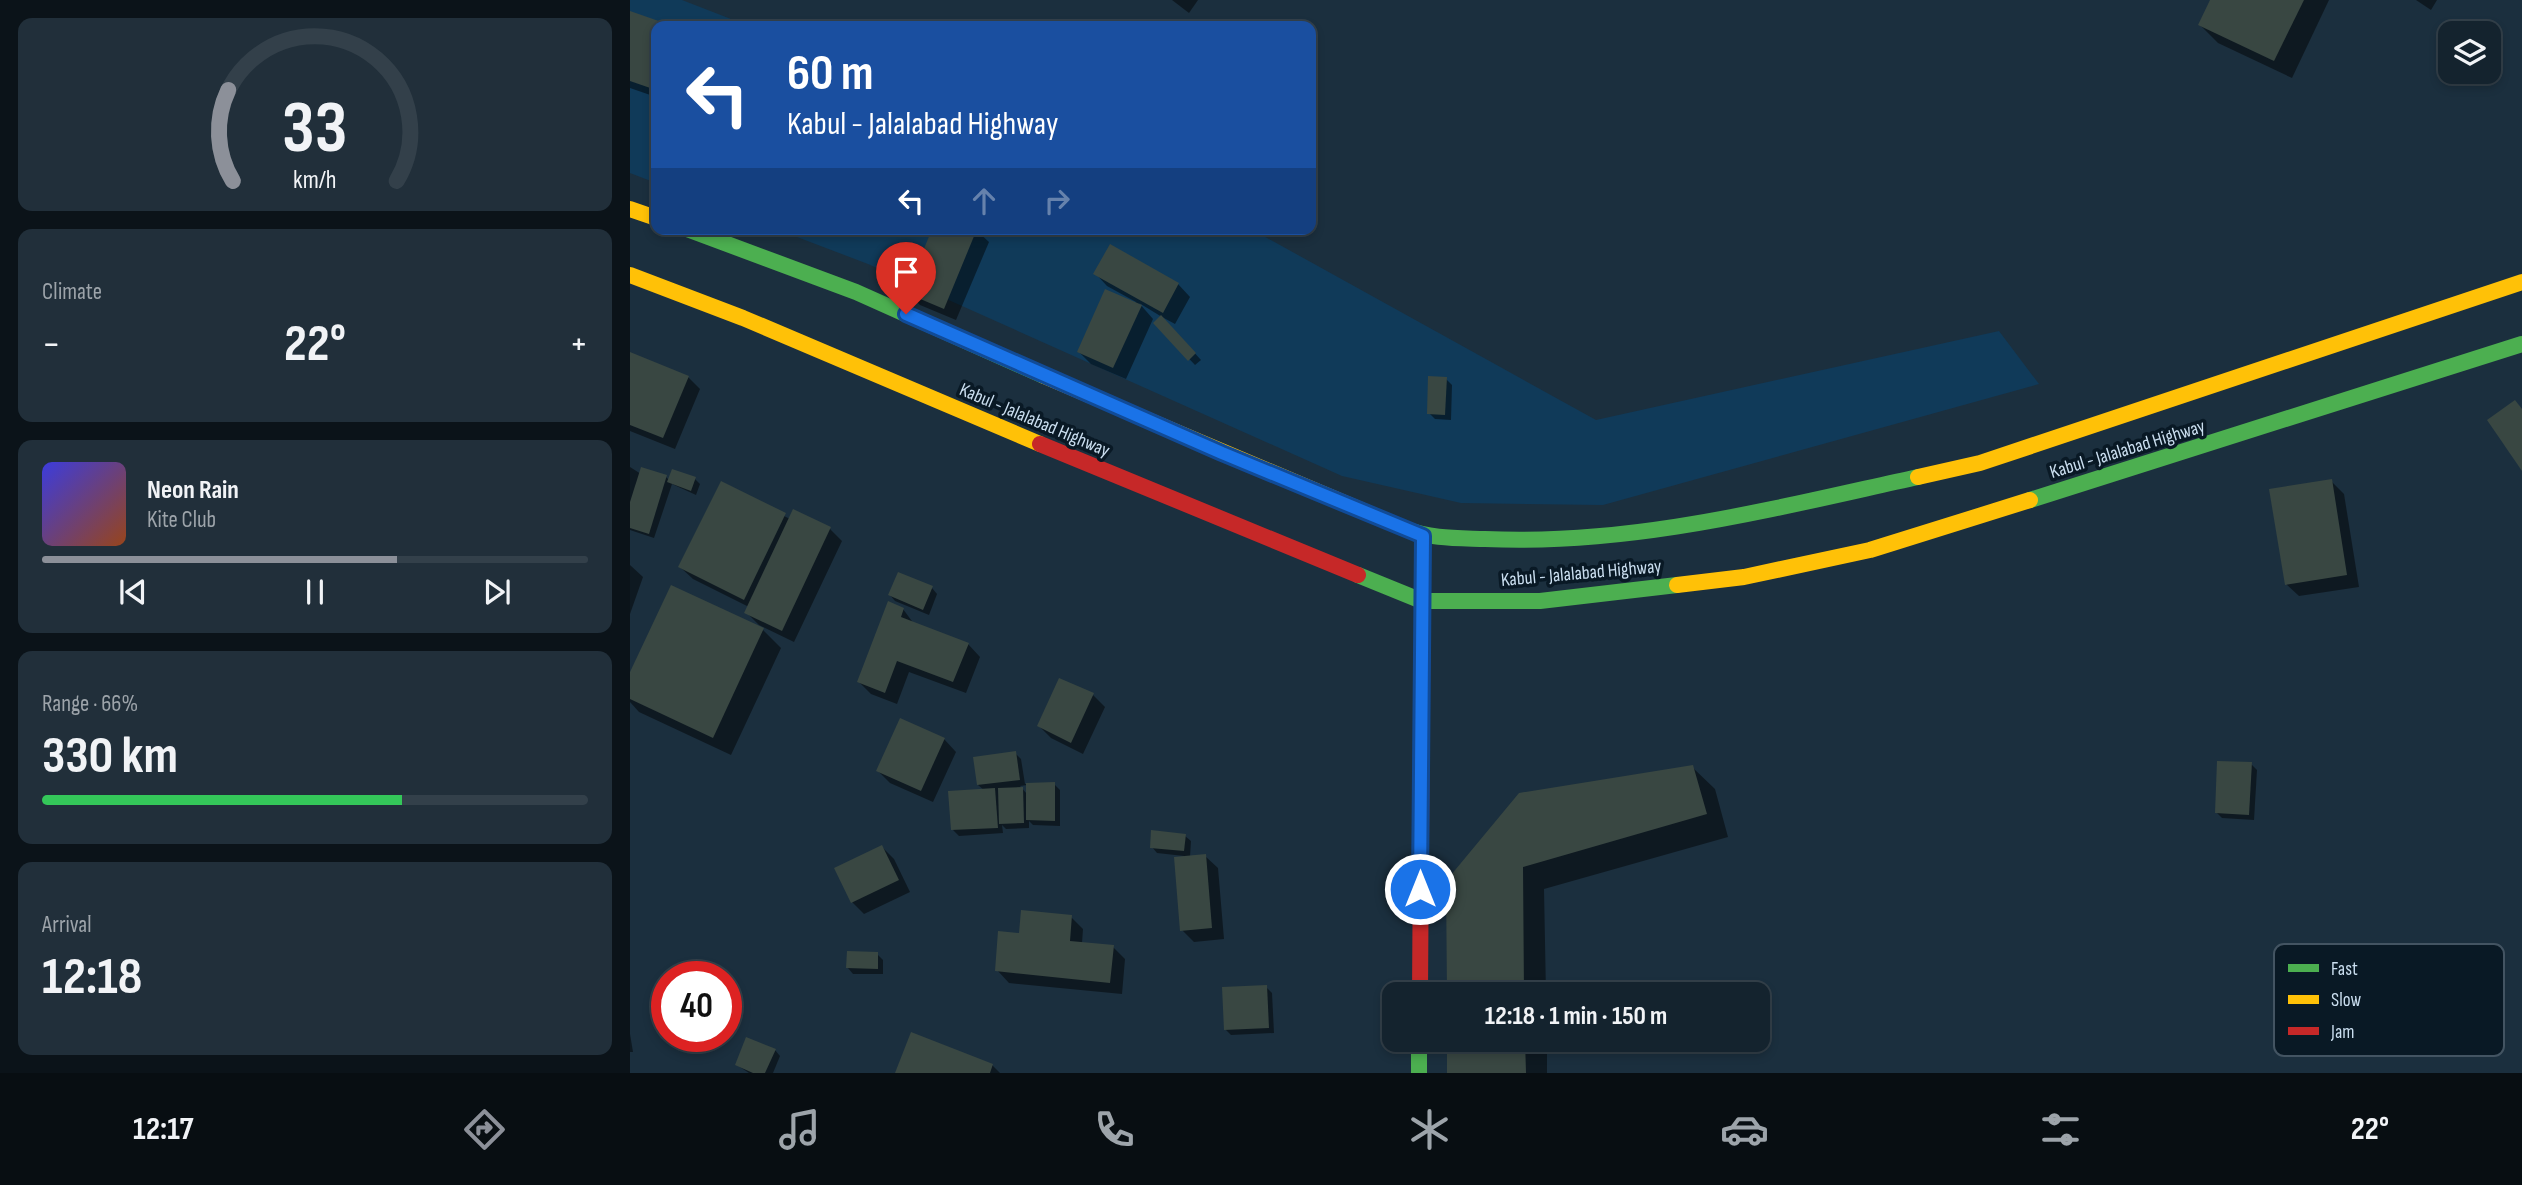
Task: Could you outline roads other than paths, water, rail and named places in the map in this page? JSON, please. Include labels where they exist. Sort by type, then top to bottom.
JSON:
[{"type":"main road","points":[[630,209],[651,216]]},
{"type":"main road","name":"Kabul - Jalalabad Highway","points":[[703,235],[856,292],[1166,429],[1423,536],[1529,541],[1625,534],[1768,510],[1980,463],[2522,282]]},
{"type":"main road","name":"Kabul - Jalalabad Highway","points":[[630,275],[731,313],[1174,501],[1422,601],[1540,601],[1744,577],[1870,550],[2522,344]]},
{"type":"main road","points":[[1420,982],[1423,536]]},
{"type":"main road","points":[[1419,1052],[1419,1073]]}]
